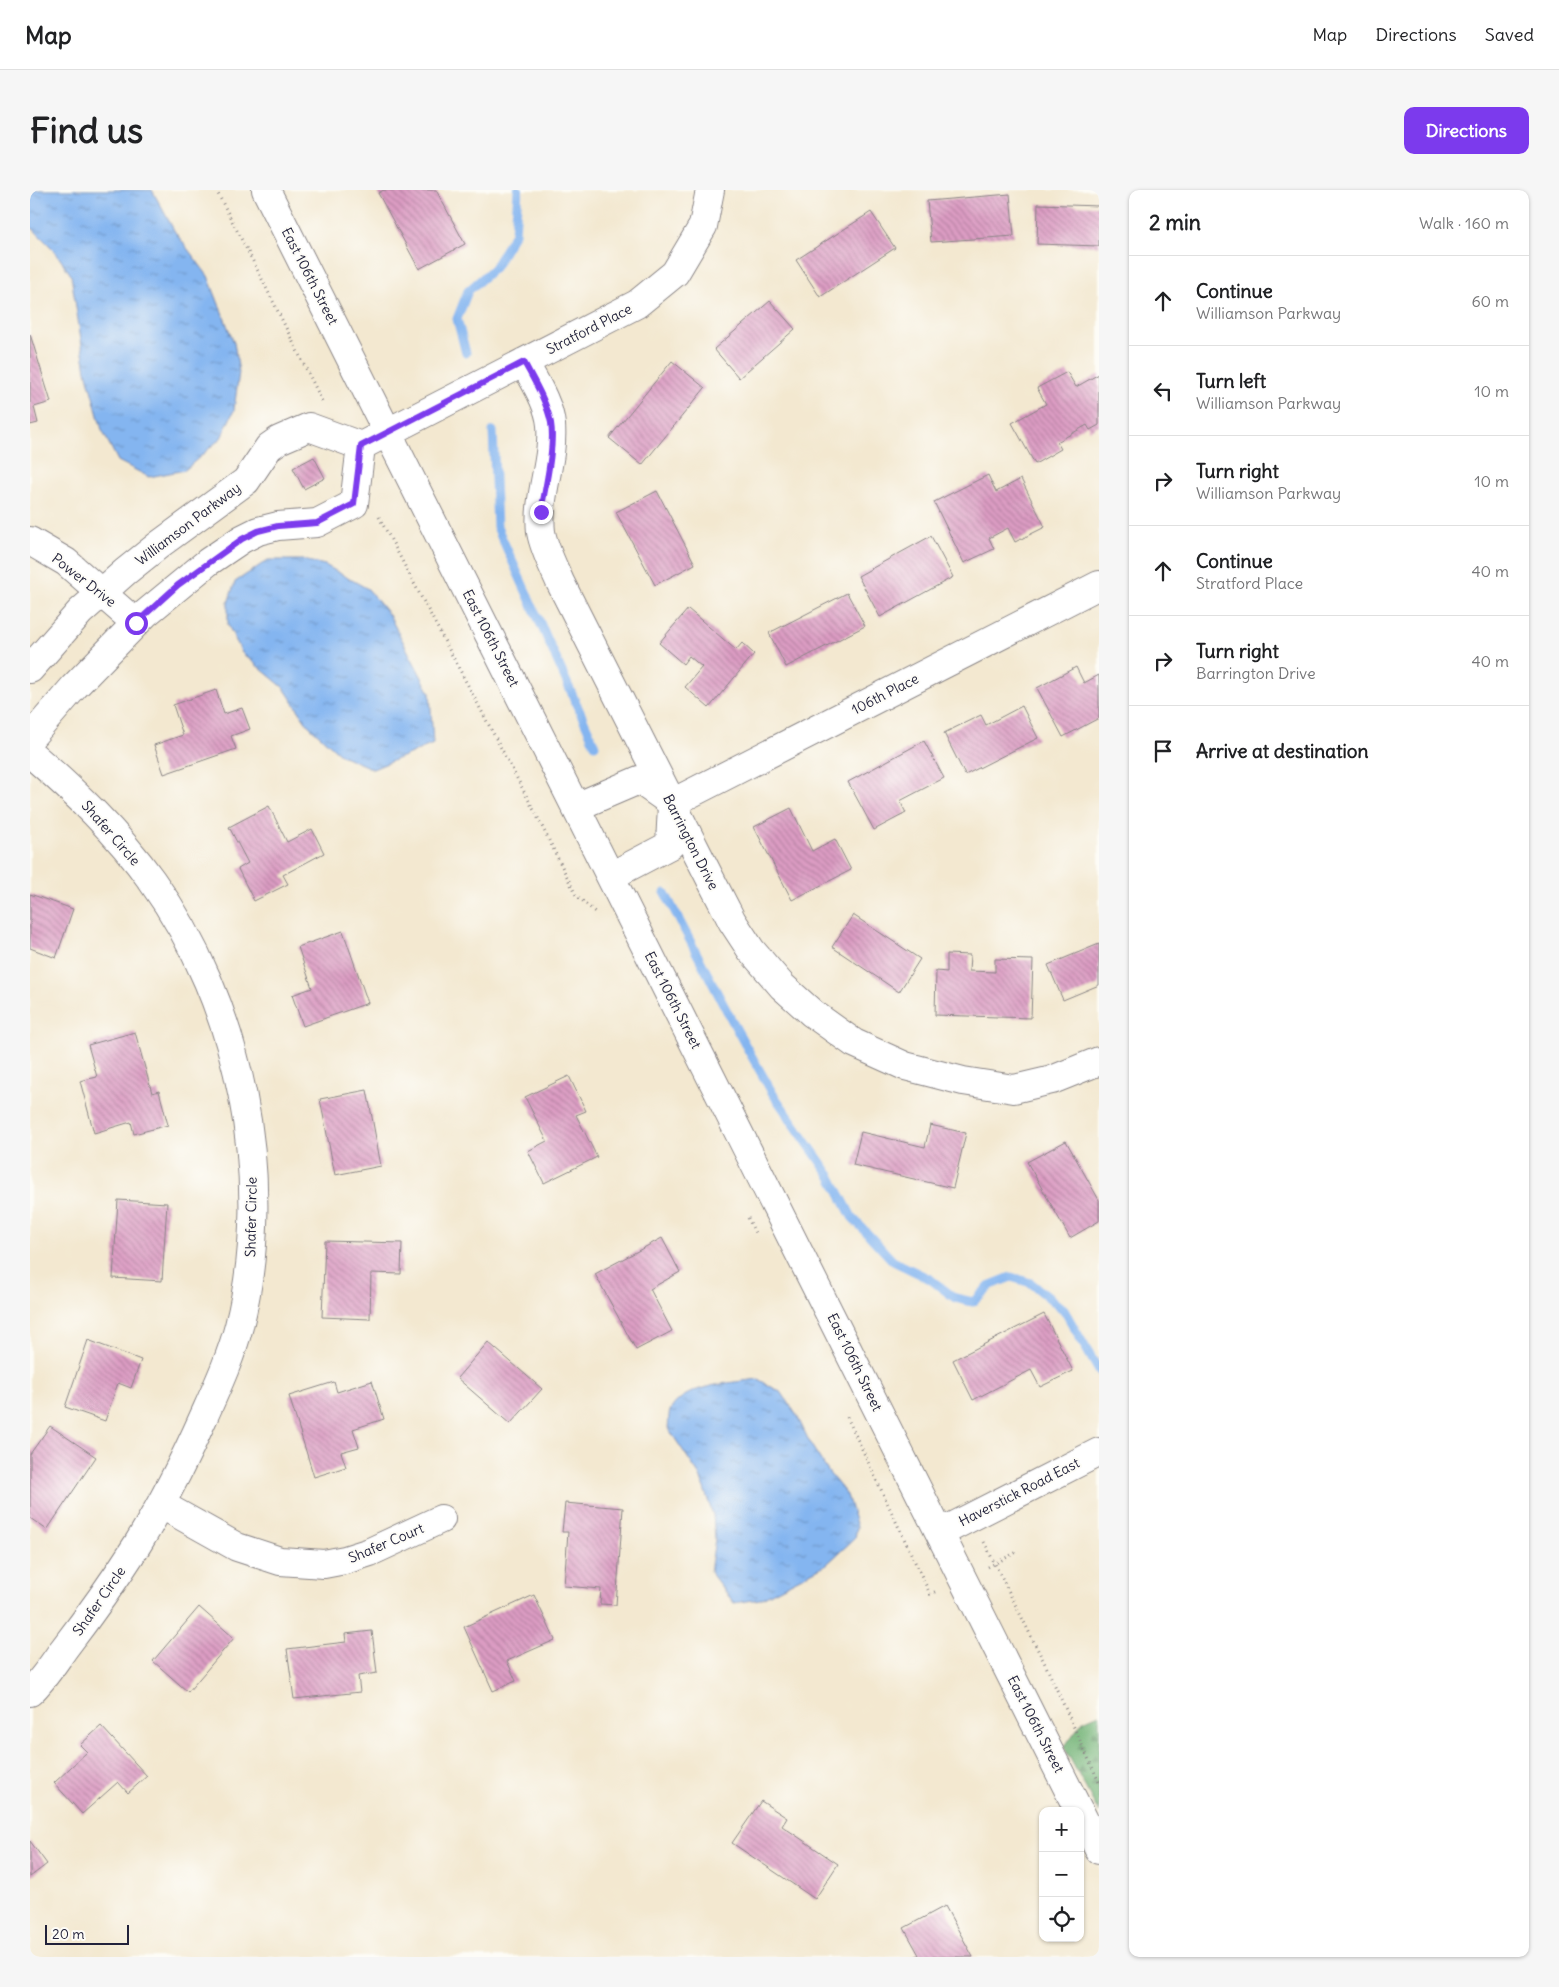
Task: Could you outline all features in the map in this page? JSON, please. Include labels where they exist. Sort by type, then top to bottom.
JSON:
[{"type":"street","name":"East 106th Street","points":[[266,190],[1078,1807]]},
{"type":"street","name":"Stratford Place","points":[[388,432],[637,304],[676,274],[704,226],[710,190]]},
{"type":"street","name":"Barrington Drive","points":[[524,362],[542,397],[551,423],[551,442],[541,512],[542,532],[547,552],[564,591],[732,921],[751,950],[782,986],[812,1013],[854,1043],[905,1066],[963,1081],[1014,1089],[1052,1080],[1099,1061]]},
{"type":"street","name":"Williamson Parkway","points":[[30,669],[80,612],[102,592],[160,544],[246,481],[268,447],[309,427],[351,442]]},
{"type":"street","points":[[30,738],[74,687],[136,623],[178,585],[242,539],[258,531],[278,526],[317,523],[354,504],[351,442],[388,432]]},
{"type":"street","name":"Power Drive","points":[[30,542],[66,562],[136,623]]},
{"type":"street","name":"106th Place","points":[[672,803],[1099,585]]},
{"type":"street","name":"Shafer Circle","points":[[30,752],[75,792],[112,832],[153,883],[180,926],[215,1000],[231,1047],[249,1135],[253,1215],[246,1291],[238,1329],[218,1384],[179,1473],[162,1505],[105,1596],[30,1692]]},
{"type":"street","points":[[576,807],[639,780],[672,803],[670,845],[611,876]]},
{"type":"street","name":"Haverstick Road East","points":[[940,1533],[1099,1452]]},
{"type":"street","name":"Shafer Court","points":[[162,1505],[237,1547],[280,1560],[324,1564],[370,1552],[441,1519]]},
{"type":"street","name":"East 106th Street","points":[[1084,1820],[1099,1850]]},
{"type":"path","points":[[216,190],[351,442]]},
{"type":"path","points":[[379,516],[538,818],[576,895],[598,915]]},
{"type":"path","points":[[746,1215],[757,1237]]},
{"type":"path","points":[[845,1413],[930,1594],[1019,1551]]},
{"type":"path","points":[[971,1517],[996,1563],[1050,1675],[1099,1783]]},
{"type":"green space","points":[[1099,1714],[1099,1813],[1064,1747],[1083,1721]]},
{"type":"water","points":[[30,190],[152,190],[175,232],[208,276],[234,343],[239,372],[234,410],[221,438],[185,470],[149,477],[118,461],[102,430],[86,371],[71,275],[54,250],[30,226]]},
{"type":"water","points":[[268,560],[303,560],[325,565],[368,589],[389,615],[430,693],[433,744],[373,769],[341,755],[309,726],[284,688],[242,653],[228,625],[228,603],[235,582]]},
{"type":"water","points":[[758,1379],[782,1393],[797,1416],[811,1445],[829,1473],[847,1495],[857,1527],[855,1538],[827,1564],[760,1599],[734,1603],[710,1572],[715,1539],[713,1515],[700,1476],[668,1428],[669,1416],[671,1409],[687,1394],[710,1386]]},
{"type":"building","points":[[384,190],[436,190],[465,244],[419,269],[378,193]]},
{"type":"building","points":[[1010,194],[1014,236],[931,242],[927,201]]},
{"type":"building","points":[[1038,204],[1099,206],[1099,246],[1037,244]]},
{"type":"building","points":[[871,212],[895,248],[820,297],[796,260]]},
{"type":"building","points":[[770,301],[795,329],[739,378],[714,349]]},
{"type":"building","points":[[30,334],[51,402],[34,407],[38,423],[30,425]]},
{"type":"building","points":[[672,361],[705,388],[642,465],[609,438]]},
{"type":"building","points":[[1067,372],[1076,387],[1099,374],[1099,425],[1090,430],[1087,425],[1057,442],[1061,449],[1035,464],[1012,423],[1046,404],[1037,388]]},
{"type":"building","points":[[314,457],[325,478],[304,489],[293,468]]},
{"type":"building","points":[[988,475],[996,492],[1021,479],[1045,527],[1015,542],[1008,528],[989,538],[994,549],[964,563],[934,502]]},
{"type":"building","points":[[657,491],[695,564],[655,585],[616,512]]},
{"type":"building","points":[[931,536],[953,577],[880,617],[858,576]]},
{"type":"building","points":[[847,593],[865,626],[786,667],[769,633]]},
{"type":"building","points":[[688,609],[736,650],[742,643],[754,654],[709,708],[685,687],[702,667],[689,656],[683,664],[659,643]]},
{"type":"building","points":[[1076,667],[1084,683],[1099,675],[1099,718],[1063,737],[1037,688]]},
{"type":"building","points":[[216,690],[224,714],[242,708],[250,729],[231,736],[236,749],[164,774],[154,745],[183,735],[173,705]]},
{"type":"building","points":[[1022,706],[1038,738],[965,775],[944,733],[981,715],[986,725]]},
{"type":"building","points":[[924,741],[944,778],[900,801],[906,813],[874,830],[848,782]]},
{"type":"building","points":[[269,806],[287,842],[312,829],[324,853],[283,875],[288,884],[254,901],[238,869],[248,863],[229,827]]},
{"type":"building","points":[[791,808],[812,851],[835,839],[851,870],[792,900],[754,827]]},
{"type":"building","points":[[30,894],[73,909],[56,958],[30,948]]},
{"type":"building","points":[[853,915],[920,959],[899,992],[832,947]]},
{"type":"building","points":[[343,931],[368,1003],[303,1026],[292,995],[312,988],[298,947]]},
{"type":"building","points":[[1099,944],[1099,985],[1063,1000],[1048,965]]},
{"type":"building","points":[[947,954],[970,955],[969,971],[995,972],[995,959],[1033,960],[1031,1018],[935,1015],[936,971],[947,972]]},
{"type":"building","points":[[135,1032],[152,1093],[159,1091],[168,1125],[134,1134],[131,1122],[94,1133],[80,1081],[97,1077],[88,1045]]},
{"type":"building","points":[[569,1076],[586,1111],[576,1115],[597,1157],[544,1183],[528,1151],[547,1141],[525,1097]]},
{"type":"building","points":[[367,1090],[381,1166],[335,1175],[320,1099]]},
{"type":"building","points":[[930,1125],[966,1133],[953,1188],[853,1165],[861,1132],[925,1147]]},
{"type":"building","points":[[1066,1141],[1099,1200],[1099,1221],[1070,1238],[1027,1162]]},
{"type":"building","points":[[118,1200],[167,1203],[162,1281],[113,1278]]},
{"type":"building","points":[[662,1238],[680,1272],[650,1289],[672,1331],[636,1350],[595,1274]]},
{"type":"building","points":[[325,1241],[402,1243],[401,1274],[371,1273],[370,1319],[322,1317]]},
{"type":"building","points":[[1044,1314],[1073,1371],[1040,1387],[1031,1370],[973,1400],[953,1360]]},
{"type":"building","points":[[88,1340],[141,1360],[131,1388],[118,1383],[105,1421],[65,1407]]},
{"type":"building","points":[[488,1342],[542,1389],[510,1424],[457,1378]]},
{"type":"building","points":[[372,1381],[384,1419],[353,1429],[359,1447],[341,1452],[346,1467],[314,1477],[289,1396],[334,1382],[337,1392]]},
{"type":"building","points":[[50,1426],[96,1457],[47,1530],[30,1518],[30,1454]]},
{"type":"building","points":[[565,1503],[623,1508],[616,1605],[600,1604],[601,1589],[564,1586],[568,1532],[562,1532]]},
{"type":"building","points":[[534,1595],[555,1640],[507,1661],[516,1681],[493,1691],[464,1627]]},
{"type":"building","points":[[199,1607],[234,1638],[188,1692],[153,1661]]},
{"type":"building","points":[[372,1631],[377,1673],[358,1676],[360,1692],[294,1699],[287,1649],[346,1642],[345,1634]]},
{"type":"building","points":[[101,1726],[147,1776],[128,1793],[118,1782],[82,1814],[54,1783],[87,1752],[80,1745]]},
{"type":"building","points":[[761,1801],[787,1818],[782,1826],[838,1864],[815,1899],[732,1843]]},
{"type":"building","points":[[30,1841],[47,1864],[30,1877]]},
{"type":"building","points":[[945,1906],[973,1957],[914,1957],[919,1955],[904,1928]]},
{"type":"waterway","points":[[466,353],[457,319],[468,291],[494,268],[515,233],[518,190]]},
{"type":"waterway","points":[[493,431],[497,527],[595,745]]},
{"type":"waterway","points":[[665,893],[773,1094],[831,1177],[852,1217],[893,1261],[930,1279],[955,1298],[973,1302],[991,1285],[1011,1277],[1031,1283],[1064,1310],[1099,1371]]},
{"type":"route","points":[[136,623],[178,585],[242,539],[258,531],[278,526],[317,523],[354,504],[361,446],[524,362],[542,397],[551,423],[551,442],[541,512]]}]
